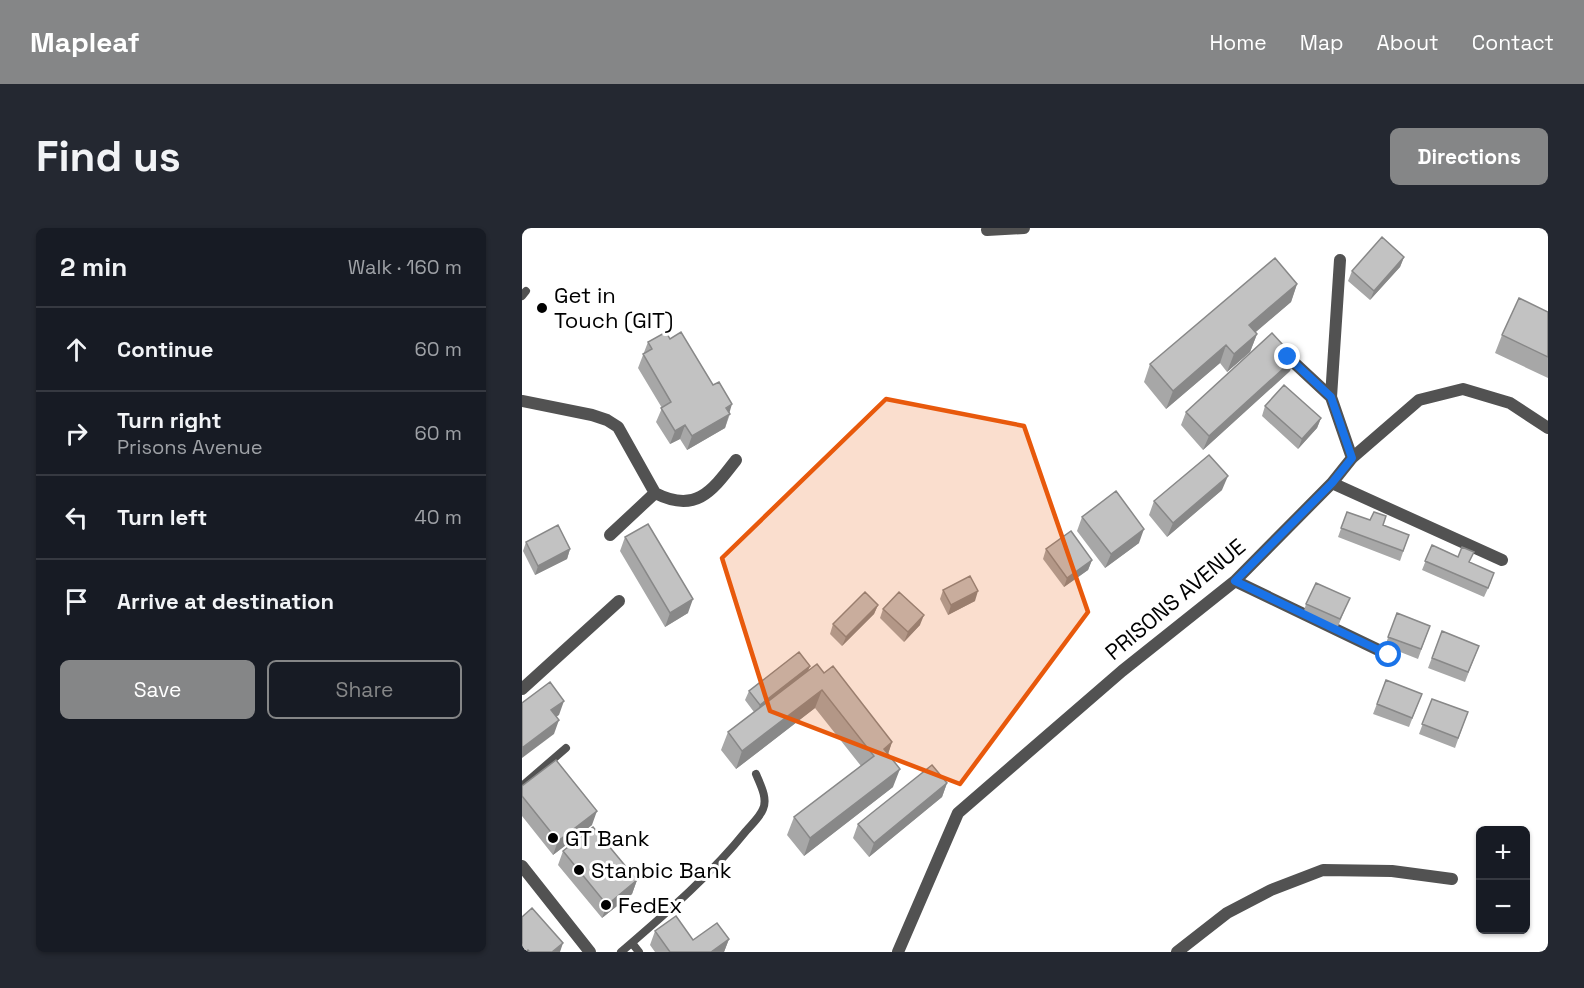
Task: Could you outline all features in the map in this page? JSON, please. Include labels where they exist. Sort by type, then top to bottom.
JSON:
[{"type":"street","points":[[987,230],[1023,228]]},
{"type":"street","points":[[1340,260],[1331,397],[1352,458]]},
{"type":"street","points":[[1288,357],[1331,397]]},
{"type":"street","name":"PRISONS AVENUE","points":[[898,952],[958,813],[1122,671],[1235,581],[1332,483],[1352,458],[1419,400],[1463,389],[1510,403],[1548,428]]},
{"type":"street","points":[[522,401],[592,415],[618,427],[655,493],[666,499],[683,502],[703,497],[715,487],[736,460]]},
{"type":"street","points":[[1332,483],[1502,560]]},
{"type":"street","points":[[610,535],[655,493]]},
{"type":"street","points":[[1235,581],[1389,655]]},
{"type":"street","points":[[522,689],[620,601]]},
{"type":"street","points":[[522,866],[590,952]]},
{"type":"street","points":[[1177,952],[1227,913],[1271,890],[1323,870],[1392,871],[1452,879]]},
{"type":"lane","points":[[522,786],[566,748]]},
{"type":"lane","points":[[621,952],[734,847],[758,816],[764,808],[765,797],[756,774]]},
{"type":"lane","points":[[632,943],[639,952]]},
{"type":"highlighted area","points":[[886,399],[1024,426],[1088,612],[960,784],[770,711],[722,558]]},
{"type":"building","points":[[1382,237],[1404,257],[1374,291],[1352,271]]},
{"type":"building","points":[[1275,258],[1297,284],[1249,325],[1257,334],[1234,354],[1226,345],[1173,391],[1150,364]]},
{"type":"building","points":[[1519,298],[1548,312],[1548,357],[1502,335]]},
{"type":"building","points":[[666,332],[670,339],[681,332],[713,385],[719,382],[732,404],[726,408],[730,414],[692,436],[685,425],[675,431],[661,408],[671,402],[643,354],[652,349],[648,342]]},
{"type":"building","points":[[1272,333],[1295,358],[1209,436],[1186,412]]},
{"type":"building","points":[[1284,385],[1321,418],[1302,439],[1265,406]]},
{"type":"building","points":[[1209,455],[1228,476],[1173,523],[1154,501]]},
{"type":"building","points":[[1116,491],[1144,529],[1111,554],[1082,517]]},
{"type":"building","points":[[1347,512],[1370,520],[1374,512],[1386,516],[1383,525],[1409,535],[1403,551],[1341,528]]},
{"type":"building","points":[[648,524],[693,599],[670,613],[625,537]]},
{"type":"building","points":[[558,525],[570,549],[538,566],[526,542]]},
{"type":"building","points":[[1071,531],[1092,560],[1067,578],[1046,549]]},
{"type":"building","points":[[1432,545],[1458,557],[1462,547],[1474,552],[1469,562],[1494,573],[1488,588],[1425,561]]},
{"type":"building","points":[[970,576],[978,591],[951,605],[943,590]]},
{"type":"building","points":[[1316,583],[1350,598],[1340,619],[1306,604]]},
{"type":"building","points":[[865,592],[878,605],[846,637],[833,624]]},
{"type":"building","points":[[899,592],[924,615],[908,632],[883,609]]},
{"type":"building","points":[[1397,613],[1430,626],[1421,649],[1388,637]]},
{"type":"building","points":[[1442,631],[1479,646],[1468,672],[1432,658]]},
{"type":"building","points":[[799,652],[810,666],[760,705],[749,691]]},
{"type":"building","points":[[817,664],[824,673],[833,666],[892,742],[884,749],[900,769],[810,838],[794,817],[874,756],[822,690],[742,751],[728,732]]},
{"type":"building","points":[[1386,680],[1422,694],[1412,718],[1377,704]]},
{"type":"building","points":[[550,682],[564,701],[551,710],[559,720],[522,748],[522,703]]},
{"type":"building","points":[[1432,699],[1468,712],[1458,738],[1422,724]]},
{"type":"building","points":[[556,760],[597,811],[558,841],[522,796],[522,786]]},
{"type":"building","points":[[932,765],[947,783],[874,843],[858,824]]},
{"type":"building","points":[[593,827],[637,880],[607,905],[563,851]]},
{"type":"building","points":[[532,908],[563,943],[552,952],[530,952],[528,950],[522,952],[522,917]]},
{"type":"building","points":[[676,916],[693,940],[717,923],[729,939],[711,952],[670,952],[655,931]]},
{"type":"place","name":"Get in Touch (GIT)","points":[[542,308]]},
{"type":"place","name":"GT Bank","points":[[553,838]]},
{"type":"place","name":"Stanbic Bank","points":[[579,870]]},
{"type":"place","name":"FedEx","points":[[606,905]]},
{"type":"route","points":[[1288,357],[1331,397],[1352,458],[1332,483],[1235,581],[1389,655]]}]
